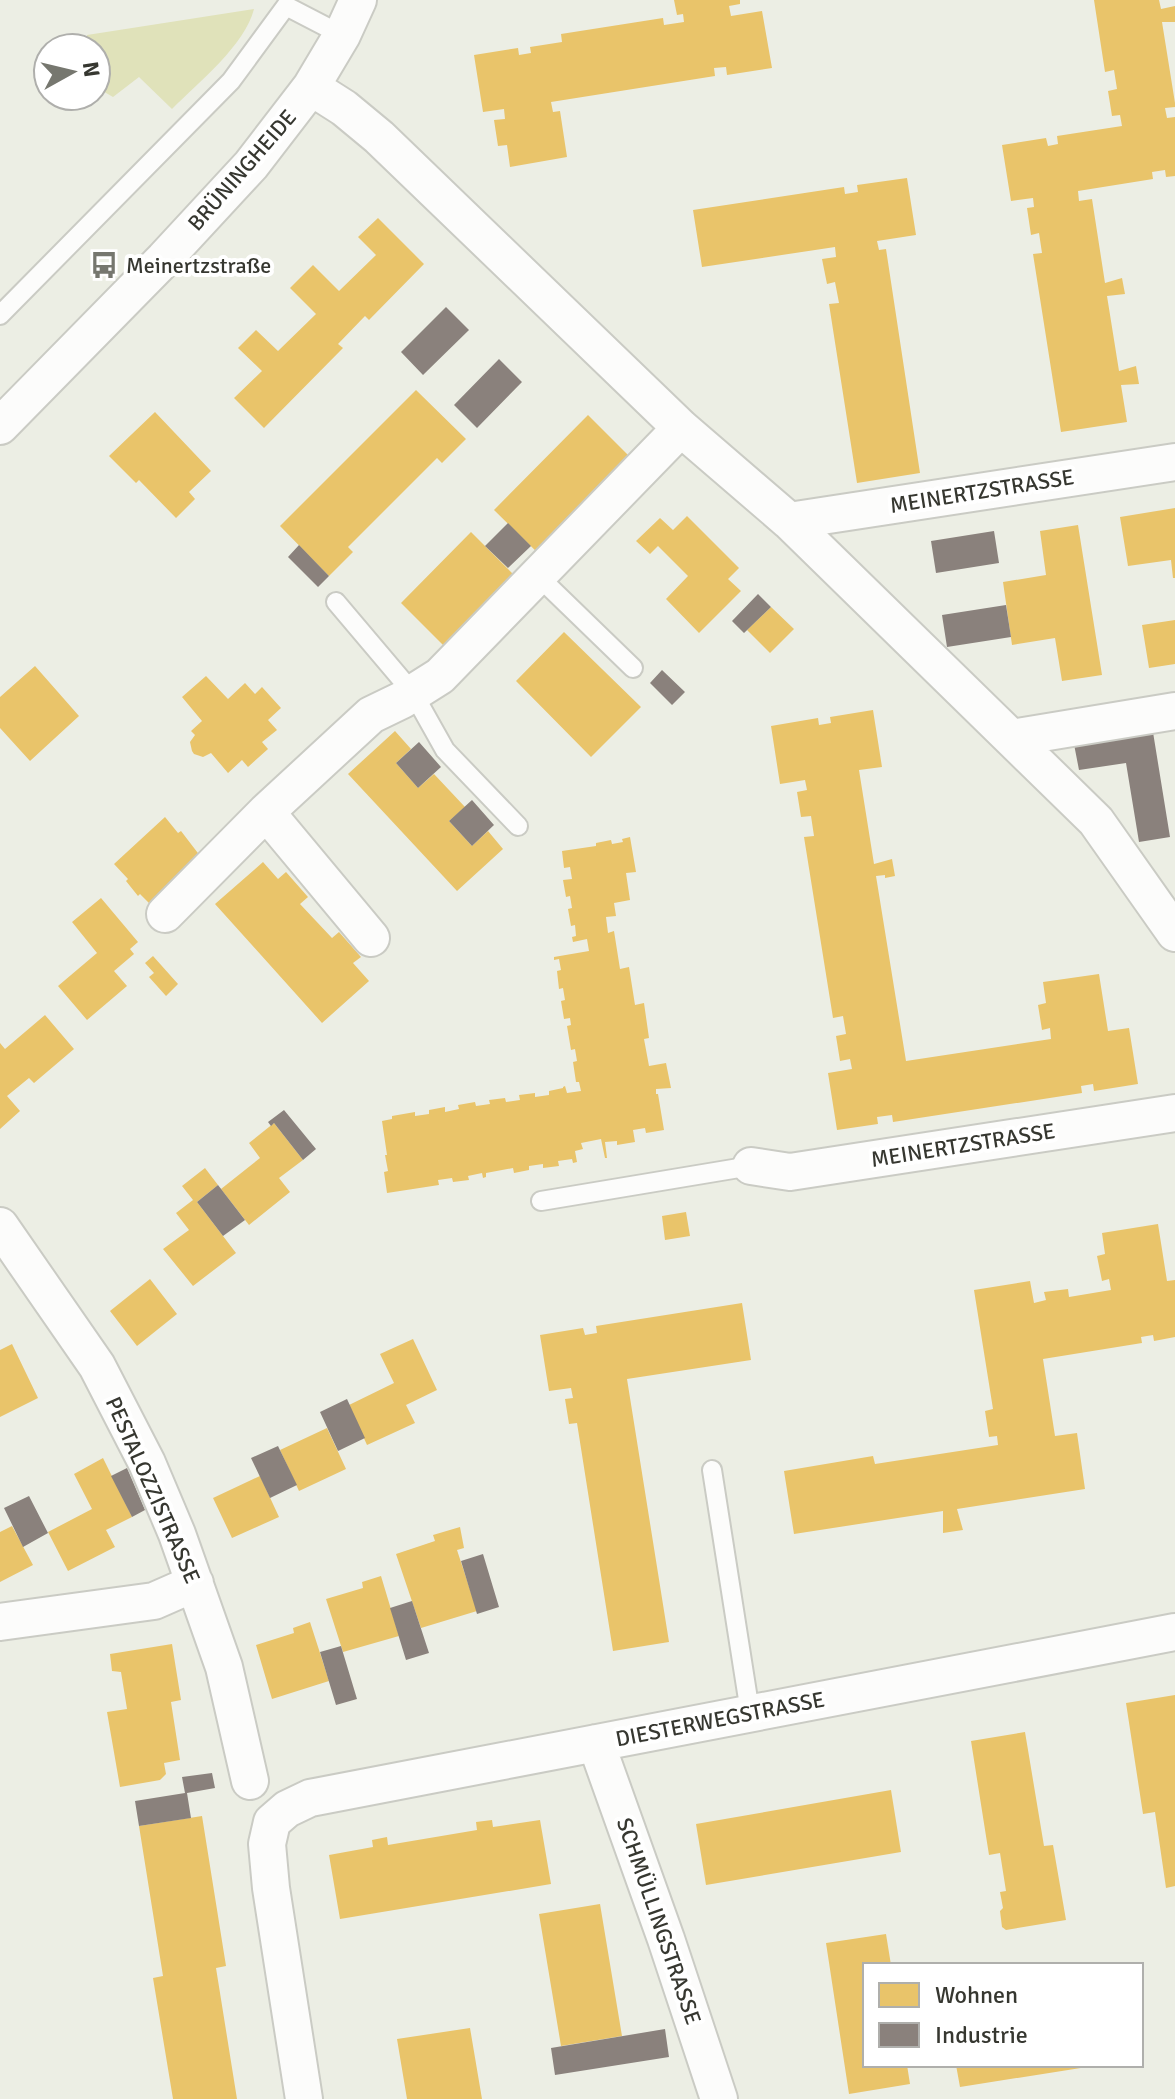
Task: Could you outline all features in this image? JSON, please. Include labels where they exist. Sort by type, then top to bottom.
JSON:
[{"type":"street","name":"BRÜNINGHEIDE","points":[[0,426],[174,249],[251,165],[311,87],[342,35],[358,0]]},
{"type":"street","points":[[311,87],[344,108],[379,137],[681,428],[789,521],[1096,821],[1175,933]]},
{"type":"street","points":[[165,914],[266,812],[371,715],[440,676],[681,428]]},
{"type":"street","name":"MEINERTZSTRASSE","points":[[789,521],[1175,462]]},
{"type":"street","points":[[1011,738],[1175,711]]},
{"type":"street","points":[[266,812],[371,938]]},
{"type":"street","points":[[1139,883],[1175,877]]},
{"type":"street","name":"MEINERTZSTRASSE","points":[[751,1166],[790,1172],[1175,1113]]},
{"type":"street","name":"PESTALOZZISTRASSE","points":[[0,1226],[97,1366],[153,1478],[177,1534],[224,1667],[250,1781]]},
{"type":"street","points":[[0,1622],[154,1601],[195,1583]]},
{"type":"street","name":"DIESTERWEGSTRASSE","points":[[304,2099],[267,1844],[272,1822],[287,1809],[310,1798],[1175,1632]]},
{"type":"street","name":"SCHMÜLLINGSTRASSE","points":[[596,1743],[719,2099]]},
{"type":"lane","points":[[0,315],[231,81],[286,6],[342,35]]},
{"type":"lane","points":[[537,575],[633,668]]},
{"type":"lane","points":[[336,602],[413,693],[445,750],[518,826]]},
{"type":"lane","points":[[541,1201],[751,1166]]},
{"type":"lane","points":[[712,1470],[750,1712]]},
{"type":"green space","points":[[254,9],[249,23],[231,49],[172,109],[139,77],[112,96],[112,32],[106,32]]},
{"type":"building: Wohnen","points":[[674,0],[740,0],[740,4],[729,6],[731,16],[762,11],[772,68],[727,75],[726,67],[714,68],[715,76],[551,102],[553,112],[560,111],[567,157],[510,167],[507,145],[498,146],[494,120],[505,119],[504,109],[483,112],[474,55],[518,48],[519,55],[531,53],[530,47],[562,42],[561,34],[663,18],[664,25],[684,22],[683,14],[677,15]]},
{"type":"building: Wohnen","points":[[1094,0],[1159,0],[1161,9],[1175,6],[1175,22],[1162,22],[1175,103],[1175,107],[1165,108],[1167,118],[1175,117],[1175,176],[1166,177],[1165,170],[1152,172],[1153,179],[1078,191],[1079,201],[1092,199],[1105,283],[1122,278],[1125,294],[1107,296],[1119,371],[1136,366],[1139,384],[1121,385],[1127,422],[1061,432],[1033,254],[1042,253],[1039,233],[1031,235],[1027,208],[1034,207],[1033,198],[1011,201],[1002,145],[1046,138],[1048,146],[1058,144],[1057,136],[1122,126],[1120,115],[1112,116],[1108,91],[1117,89],[1114,70],[1105,72]]},
{"type":"building: Wohnen","points":[[907,178],[916,235],[877,241],[879,250],[886,249],[920,473],[857,483],[829,304],[839,303],[835,282],[827,284],[822,259],[836,257],[835,247],[702,267],[693,210],[844,187],[845,194],[858,192],[857,185]]},
{"type":"building: Wohnen","points":[[378,218],[424,264],[369,320],[365,316],[338,344],[343,348],[264,428],[234,398],[262,371],[238,348],[256,330],[278,351],[316,314],[290,288],[313,265],[339,291],[376,255],[358,237]]},
{"type":"building: Wohnen","points":[[416,390],[466,439],[442,463],[437,458],[348,547],[353,552],[329,576],[280,526]]},
{"type":"building: Wohnen","points":[[155,412],[211,471],[189,492],[195,499],[176,518],[139,480],[136,483],[109,456]]},
{"type":"building: Wohnen","points":[[588,415],[637,464],[543,558],[494,510]]},
{"type":"building: Wohnen","points":[[1175,508],[1175,578],[1171,560],[1128,566],[1120,517]]},
{"type":"building: Wohnen","points":[[687,516],[739,568],[728,579],[741,591],[699,633],[666,599],[688,576],[658,546],[650,554],[636,541],[660,518],[673,530]]},
{"type":"building: Wohnen","points":[[1078,525],[1102,675],[1062,681],[1055,638],[1012,645],[1003,582],[1046,575],[1040,531]]},
{"type":"building: Wohnen","points":[[471,532],[520,581],[450,652],[401,603]]},
{"type":"building: Wohnen","points":[[771,607],[794,629],[770,653],[747,630]]},
{"type":"building: Wohnen","points":[[1175,620],[1175,664],[1149,668],[1142,625]]},
{"type":"building: Wohnen","points":[[564,632],[641,707],[591,757],[516,681]]},
{"type":"building: Wohnen","points":[[35,666],[79,716],[30,761],[0,728],[0,697]]},
{"type":"building: Wohnen","points":[[206,676],[228,699],[245,683],[255,694],[262,687],[281,708],[268,720],[277,730],[262,742],[268,749],[248,767],[242,760],[228,773],[211,753],[203,757],[192,751],[190,742],[195,735],[191,731],[202,721],[182,697]]},
{"type":"building: Wohnen","points":[[873,710],[882,767],[859,770],[874,864],[892,859],[895,876],[876,876],[906,1061],[1051,1039],[1050,1028],[1042,1030],[1038,1005],[1046,1003],[1043,982],[1099,974],[1108,1031],[1129,1028],[1138,1084],[1094,1091],[1093,1084],[1081,1086],[1082,1093],[893,1122],[892,1115],[877,1117],[878,1124],[837,1130],[828,1073],[852,1069],[850,1059],[840,1061],[836,1036],[846,1034],[843,1016],[833,1018],[804,837],[814,836],[811,816],[801,817],[797,792],[807,790],[805,780],[780,784],[771,726],[818,718],[819,725],[831,723],[830,717]]},
{"type":"building: Wohnen","points":[[395,731],[411,749],[396,763],[418,788],[434,774],[465,807],[449,821],[460,833],[472,846],[488,831],[503,849],[457,891],[348,774]]},
{"type":"building: Wohnen","points":[[165,817],[178,833],[181,831],[204,861],[153,907],[140,894],[138,896],[114,864]]},
{"type":"building: Wohnen","points":[[630,837],[636,872],[626,873],[630,900],[614,903],[616,916],[606,917],[608,933],[614,931],[620,969],[629,967],[635,1005],[644,1003],[649,1038],[644,1039],[649,1066],[666,1063],[671,1088],[656,1089],[664,1130],[646,1133],[645,1128],[633,1130],[635,1142],[617,1145],[617,1141],[605,1142],[607,1158],[601,1139],[581,1143],[583,1149],[575,1151],[577,1162],[573,1163],[572,1159],[558,1161],[559,1166],[529,1166],[529,1170],[514,1173],[513,1168],[486,1173],[483,1178],[482,1173],[468,1176],[469,1180],[438,1180],[439,1185],[387,1193],[384,1172],[388,1171],[387,1155],[382,1121],[415,1112],[415,1116],[429,1114],[429,1110],[445,1107],[445,1112],[459,1109],[458,1105],[475,1102],[476,1106],[490,1104],[489,1100],[520,1100],[519,1095],[549,1095],[549,1091],[565,1086],[567,1093],[581,1091],[579,1082],[576,1082],[573,1062],[577,1061],[575,1049],[571,1050],[567,1026],[571,1025],[570,1018],[564,1019],[561,1001],[565,1000],[563,988],[559,989],[559,959],[554,960],[554,957],[589,951],[587,939],[573,942],[575,925],[571,926],[568,909],[572,908],[570,896],[566,897],[563,880],[572,879],[570,867],[564,868],[562,851],[596,846],[596,843],[611,840],[612,844],[623,842],[622,839]]},
{"type":"building: Wohnen","points":[[263,862],[278,879],[286,872],[308,897],[300,904],[332,938],[339,932],[361,957],[353,963],[369,981],[322,1023],[215,904]]},
{"type":"building: Wohnen","points":[[101,898],[138,942],[130,949],[134,954],[114,971],[127,986],[87,1020],[58,986],[97,953],[72,922]]},
{"type":"building: Wohnen","points":[[153,956],[178,984],[166,996],[149,977],[154,973],[145,963]]},
{"type":"building: Wohnen","points":[[45,1015],[74,1049],[34,1083],[29,1078],[7,1096],[20,1111],[0,1129],[0,1043],[5,1049]]},
{"type":"building: Wohnen","points":[[274,1123],[303,1160],[279,1178],[290,1192],[249,1225],[221,1189],[260,1158],[249,1143]]},
{"type":"building: Wohnen","points":[[205,1168],[218,1185],[197,1202],[236,1253],[193,1286],[163,1249],[189,1230],[176,1213],[193,1200],[182,1186]]},
{"type":"building: Wohnen","points":[[686,1212],[690,1236],[665,1240],[662,1216]]},
{"type":"building: Wohnen","points":[[1158,1224],[1167,1281],[1175,1280],[1175,1337],[1154,1341],[1153,1335],[1141,1337],[1142,1343],[1043,1359],[1055,1436],[1077,1433],[1085,1489],[957,1509],[963,1530],[943,1533],[943,1511],[794,1534],[784,1471],[873,1456],[875,1464],[998,1445],[997,1436],[989,1437],[985,1411],[993,1409],[974,1290],[1030,1281],[1034,1303],[1046,1300],[1044,1292],[1068,1289],[1069,1297],[1111,1290],[1109,1279],[1102,1281],[1097,1256],[1105,1254],[1102,1233]]},
{"type":"building: Wohnen","points":[[150,1279],[177,1314],[137,1346],[110,1311]]},
{"type":"building: Wohnen","points":[[742,1303],[751,1360],[627,1379],[669,1642],[613,1651],[577,1423],[569,1424],[565,1399],[573,1398],[571,1388],[549,1391],[540,1335],[583,1328],[585,1335],[597,1333],[596,1326]]},
{"type":"building: Wohnen","points":[[413,1339],[437,1390],[406,1405],[415,1423],[367,1445],[349,1405],[394,1383],[380,1354]]},
{"type":"building: Wohnen","points":[[12,1344],[38,1398],[0,1417],[0,1350]]},
{"type":"building: Wohnen","points":[[327,1428],[346,1469],[299,1491],[280,1450]]},
{"type":"building: Wohnen","points":[[103,1458],[132,1517],[106,1530],[115,1547],[68,1571],[48,1532],[92,1509],[74,1474]]},
{"type":"building: Wohnen","points":[[260,1476],[279,1517],[232,1538],[213,1498]]},
{"type":"building: Wohnen","points":[[12,1526],[33,1565],[0,1582],[0,1532]]},
{"type":"building: Wohnen","points":[[460,1527],[464,1548],[457,1550],[477,1611],[421,1628],[396,1554],[435,1541],[433,1535]]},
{"type":"building: Wohnen","points":[[381,1576],[399,1636],[343,1652],[326,1599],[363,1588],[362,1582]]},
{"type":"building: Wohnen","points":[[310,1622],[329,1681],[272,1699],[256,1645],[294,1633],[293,1628]]},
{"type":"building: Wohnen","points":[[172,1644],[181,1700],[171,1702],[180,1760],[164,1763],[166,1774],[160,1780],[120,1787],[107,1712],[127,1709],[121,1672],[112,1671],[110,1654]]},
{"type":"building: Wohnen","points":[[1175,1695],[1175,1886],[1166,1888],[1155,1812],[1143,1814],[1126,1703]]},
{"type":"building: Wohnen","points":[[1025,1732],[1044,1846],[1053,1845],[1066,1920],[1006,1930],[1002,1927],[1000,1911],[1003,1908],[1000,1892],[1006,1891],[1000,1853],[989,1855],[971,1741]]},
{"type":"building: Wohnen","points":[[891,1790],[901,1852],[706,1885],[696,1824]]},
{"type":"building: Wohnen","points":[[202,1816],[226,1966],[216,1968],[237,2099],[173,2099],[153,1978],[163,1976],[139,1826]]},
{"type":"building: Wohnen","points":[[492,1820],[493,1827],[540,1820],[551,1884],[340,1919],[329,1855],[373,1847],[372,1840],[387,1837],[388,1845],[477,1830],[476,1822]]},
{"type":"building: Wohnen","points":[[600,1904],[622,2036],[561,2046],[539,1914]]},
{"type":"building: Wohnen","points":[[886,1934],[891,1963],[863,1963],[863,2067],[907,2067],[910,2084],[849,2094],[826,1943]]},
{"type":"building: Wohnen","points":[[470,2028],[482,2099],[407,2099],[397,2039]]},
{"type":"building: Wohnen","points":[[956,2067],[1087,2067],[960,2087]]},
{"type":"building: Industrie","points":[[446,307],[469,330],[423,375],[401,352]]},
{"type":"building: Industrie","points":[[499,359],[522,382],[477,428],[454,405]]},
{"type":"building: Industrie","points":[[508,523],[531,546],[508,568],[485,546]]},
{"type":"building: Industrie","points":[[994,531],[999,563],[936,573],[931,541]]},
{"type":"building: Industrie","points":[[299,545],[329,576],[318,587],[288,557]]},
{"type":"building: Industrie","points":[[758,594],[771,607],[744,633],[732,621]]},
{"type":"building: Industrie","points":[[1006,605],[1011,637],[947,647],[942,615]]},
{"type":"building: Industrie","points":[[662,670],[685,692],[672,705],[650,683]]},
{"type":"building: Industrie","points":[[1152,726],[1170,837],[1139,842],[1126,763],[1079,770],[1073,739]]},
{"type":"building: Industrie","points":[[419,742],[441,767],[418,788],[396,763]]},
{"type":"building: Industrie","points":[[472,800],[494,825],[472,846],[449,821]]},
{"type":"building: Industrie","points":[[284,1110],[316,1149],[303,1160],[274,1123],[271,1126],[268,1122]]},
{"type":"building: Industrie","points":[[218,1185],[245,1220],[223,1236],[197,1202]]},
{"type":"building: Industrie","points":[[347,1399],[365,1438],[338,1451],[320,1412]]},
{"type":"building: Industrie","points":[[278,1446],[297,1485],[270,1498],[251,1458]]},
{"type":"building: Industrie","points":[[127,1468],[145,1510],[132,1517],[111,1476]]},
{"type":"building: Industrie","points":[[29,1496],[48,1533],[23,1547],[4,1508]]},
{"type":"building: Industrie","points":[[483,1554],[499,1607],[477,1614],[461,1561]]},
{"type":"building: Industrie","points":[[412,1601],[429,1653],[406,1660],[390,1608]]},
{"type":"building: Industrie","points":[[341,1646],[357,1699],[336,1705],[320,1652]]},
{"type":"building: Industrie","points":[[212,1773],[215,1788],[187,1793],[191,1818],[139,1826],[135,1801],[185,1793],[182,1777]]},
{"type":"building: Industrie","points":[[665,2029],[669,2057],[555,2075],[551,2048]]},
{"type":"place","name":"Meinertzstraße","points":[[104,265]]}]
